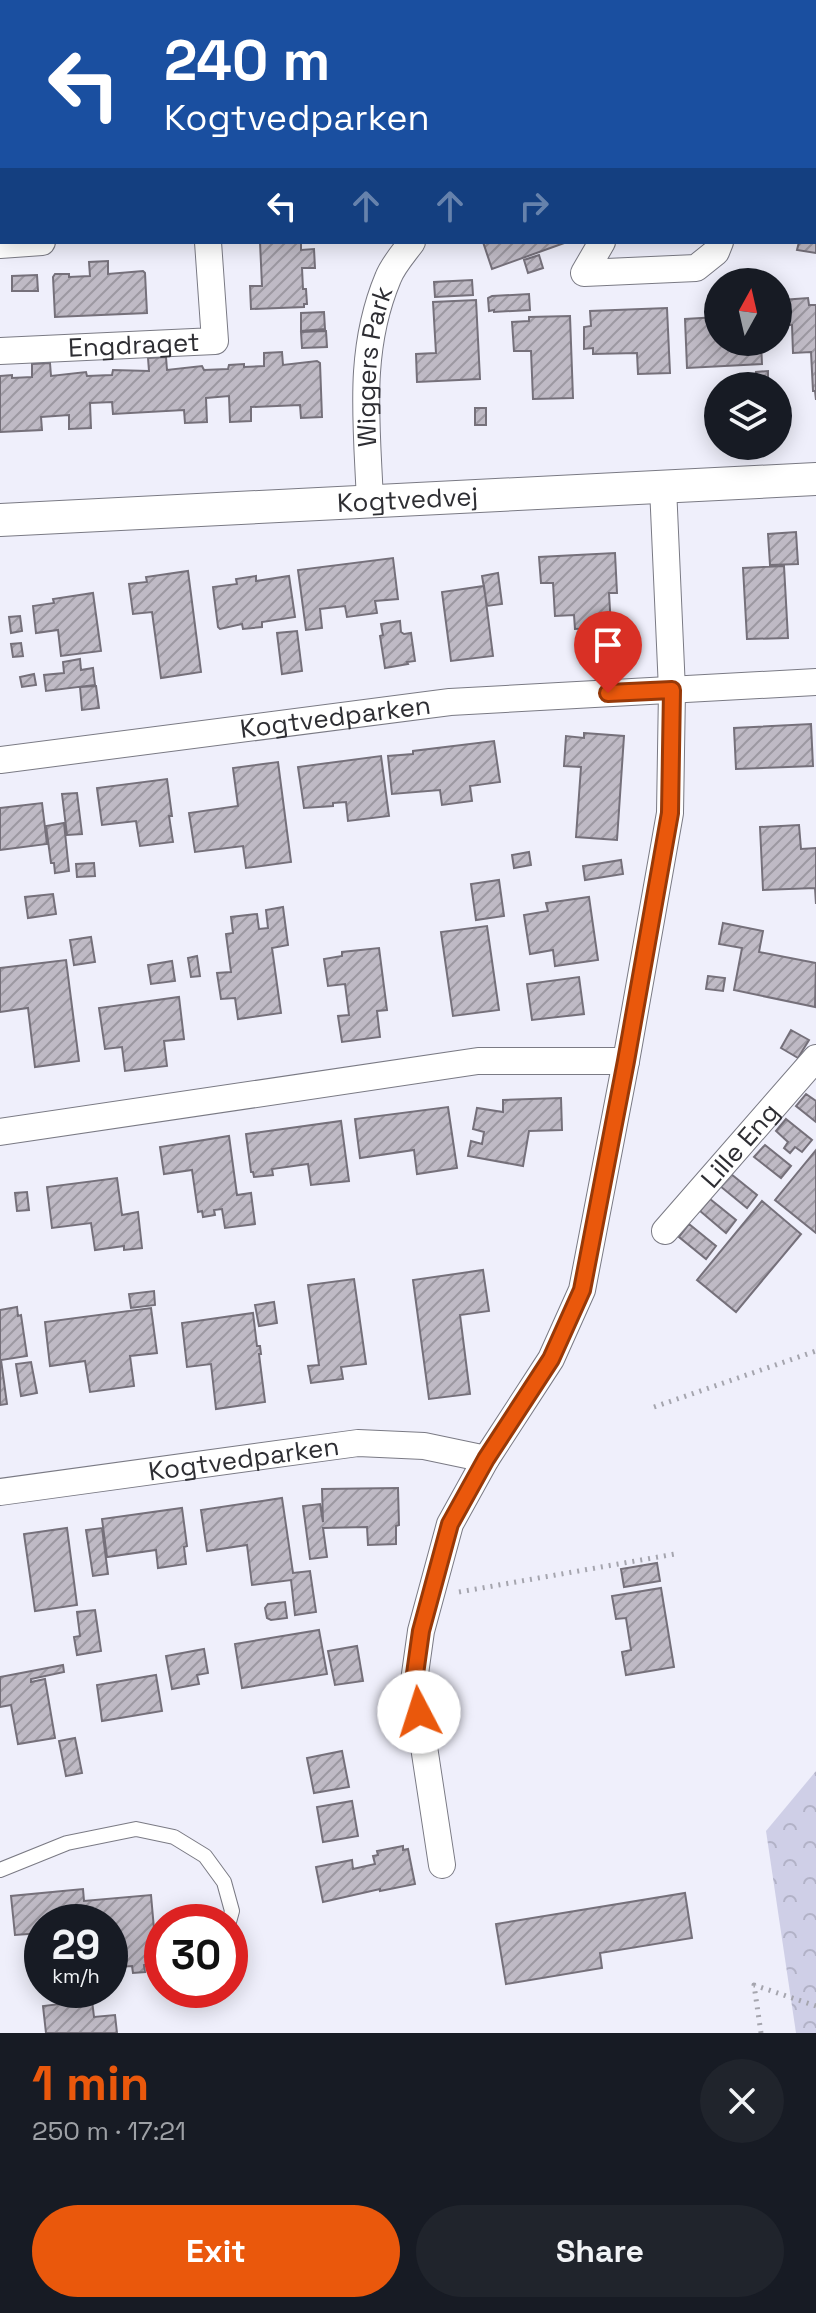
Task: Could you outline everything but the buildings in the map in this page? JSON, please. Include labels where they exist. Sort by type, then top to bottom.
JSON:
[{"type":"street","name":"Engdraget","points":[[0,351],[215,341],[208,244]]},
{"type":"street","name":"Wiggers Park","points":[[370,502],[365,377],[372,325],[389,275],[411,244]]},
{"type":"street","points":[[601,244],[584,273],[696,268],[709,245]]},
{"type":"street","name":"Kogtvedvej","points":[[0,520],[816,479]]},
{"type":"street","points":[[442,1865],[414,1681],[421,1631],[450,1524],[486,1459],[551,1359],[582,1290],[670,813],[672,690],[663,487]]},
{"type":"street","name":"Kogtvedparken","points":[[0,760],[450,702],[816,682]]},
{"type":"street","name":"Lille Eng","points":[[665,1231],[816,1058]]},
{"type":"street","points":[[0,1132],[478,1061],[626,1061]]},
{"type":"street","name":"Kogtvedparken","points":[[0,1492],[358,1443],[424,1446],[486,1459]]},
{"type":"lane","points":[[0,1870],[67,1843],[136,1829],[174,1837],[205,1856],[224,1882],[230,1904]]},
{"type":"path","points":[[654,1407],[816,1351]]},
{"type":"path","points":[[431,1594],[440,1595],[675,1554]]},
{"type":"path","points":[[761,2033],[754,1985],[816,2006]]},
{"type":"green space","points":[[816,1771],[816,2033],[796,2033],[766,1831]]},
{"type":"route","points":[[419,1712],[414,1681],[421,1631],[450,1524],[486,1459],[551,1359],[582,1290],[626,1061],[670,813],[672,690],[608,693]]}]
